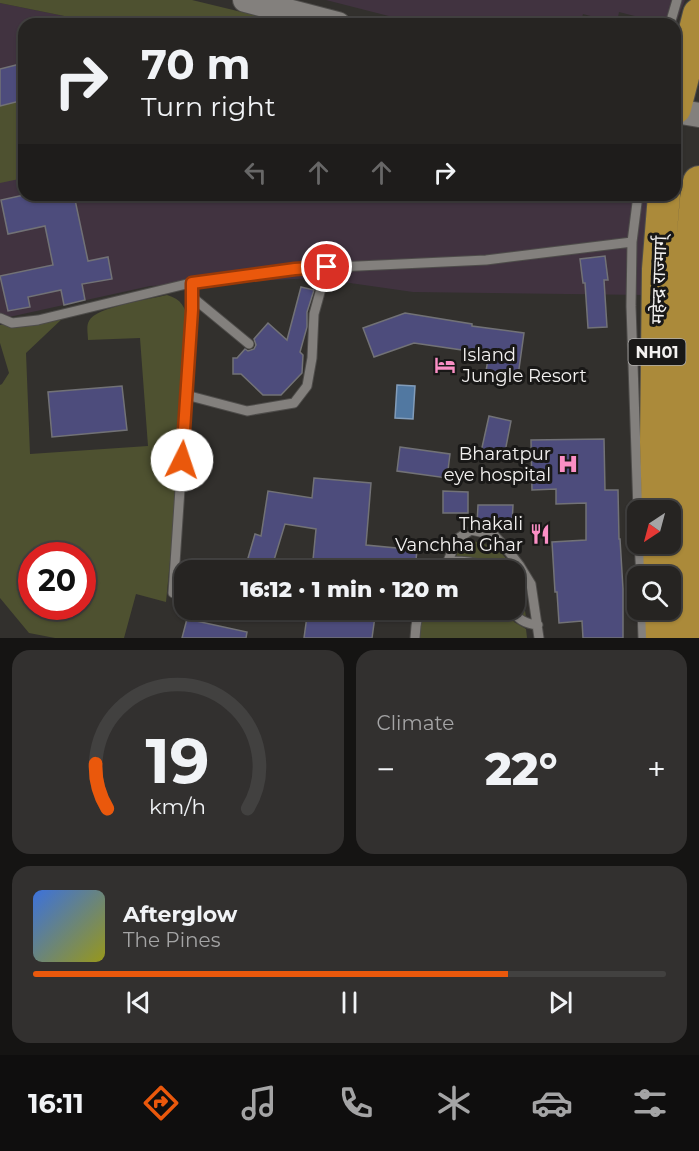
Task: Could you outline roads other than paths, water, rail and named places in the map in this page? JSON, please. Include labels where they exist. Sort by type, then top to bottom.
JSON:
[{"type":"highway","points":[[681,91],[693,56],[699,14]]},
{"type":"highway","name":"महेन्द्र राज्मार्ग्","points":[[690,638],[686,348],[689,279],[699,182]]},
{"type":"highway","name":"महेन्द्र राज्मार्ग्","points":[[658,500],[658,269],[664,201]]},
{"type":"highway","points":[[661,620],[662,638]]},
{"type":"street","points":[[245,0],[315,18]]},
{"type":"street","points":[[681,110],[699,115]]},
{"type":"lane","points":[[672,18],[677,0]]},
{"type":"lane","points":[[637,201],[632,242],[631,306],[638,500]]},
{"type":"lane","points":[[0,318],[12,323],[38,321],[192,283],[295,269],[486,260],[632,242]]},
{"type":"lane","points":[[186,395],[247,411],[294,403],[307,386],[312,358],[314,314],[327,267]]},
{"type":"lane","points":[[173,593],[192,283]]},
{"type":"lane","points":[[192,297],[249,344]]},
{"type":"lane","points":[[448,560],[457,539],[471,530],[494,535],[515,560]]},
{"type":"lane","points":[[525,574],[531,584],[539,638]]},
{"type":"lane","points":[[415,638],[417,620]]},
{"type":"lane","points":[[519,620],[538,625]]},
{"type":"lane","points":[[642,620],[643,638]]},
{"type":"water","points":[[397,385],[415,386],[413,419],[395,418]]},
{"type":"place","name":"Island Jungle Resort","points":[[445,365]]},
{"type":"place","name":"Bharatpur eye hospital","points":[[568,464]]},
{"type":"place","name":"Thakali Vanchha Ghar","points":[[540,534]]}]
